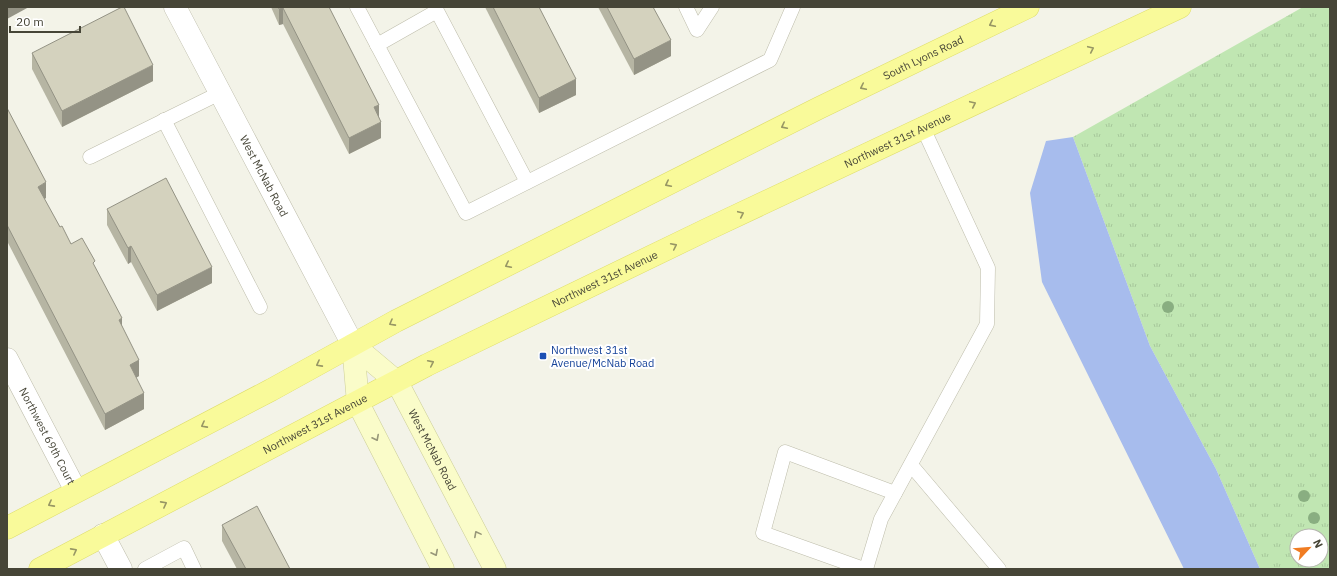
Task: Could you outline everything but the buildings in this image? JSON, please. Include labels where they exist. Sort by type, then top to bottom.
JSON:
[{"type":"main road","name":"South Lyons Road","points":[[353,345],[396,321],[819,108],[1028,7]]},
{"type":"main road","name":"Northwest 31st Avenue","points":[[40,569],[427,366],[692,237],[1180,7]]},
{"type":"main road","name":"West McNab Road","points":[[353,345],[397,382],[495,569]]},
{"type":"main road","name":"West McNab Road","points":[[353,345],[358,403],[443,569]]},
{"type":"main road","points":[[7,528],[353,345]]},
{"type":"street","name":"West McNab Road","points":[[176,7],[353,345]]},
{"type":"street","name":"Northwest 69th Court","points":[[7,359],[76,491]]},
{"type":"street","points":[[103,535],[121,569]]},
{"type":"lane","points":[[357,7],[466,213],[770,60],[793,7]]},
{"type":"lane","points":[[686,7],[697,30],[712,7]]},
{"type":"lane","points":[[377,45],[437,11],[527,182]]},
{"type":"lane","points":[[90,157],[220,92]]},
{"type":"lane","points":[[164,120],[260,307]]},
{"type":"lane","points":[[895,493],[785,452],[763,533],[865,569],[881,519],[988,324],[988,268],[923,128]]},
{"type":"lane","points":[[911,465],[1000,569]]},
{"type":"lane","points":[[145,569],[184,548],[194,569]]},
{"type":"green space","points":[[1303,7],[1330,7],[1330,569],[1260,569],[1216,469],[1150,346],[1073,137]]},
{"type":"water","points":[[1073,137],[1150,346],[1216,469],[1260,569],[1184,569],[1042,282],[1030,193],[1046,141]]},
{"type":"place","name":"Northwest 31st Avenue/McNab Road","points":[[543,356]]}]
